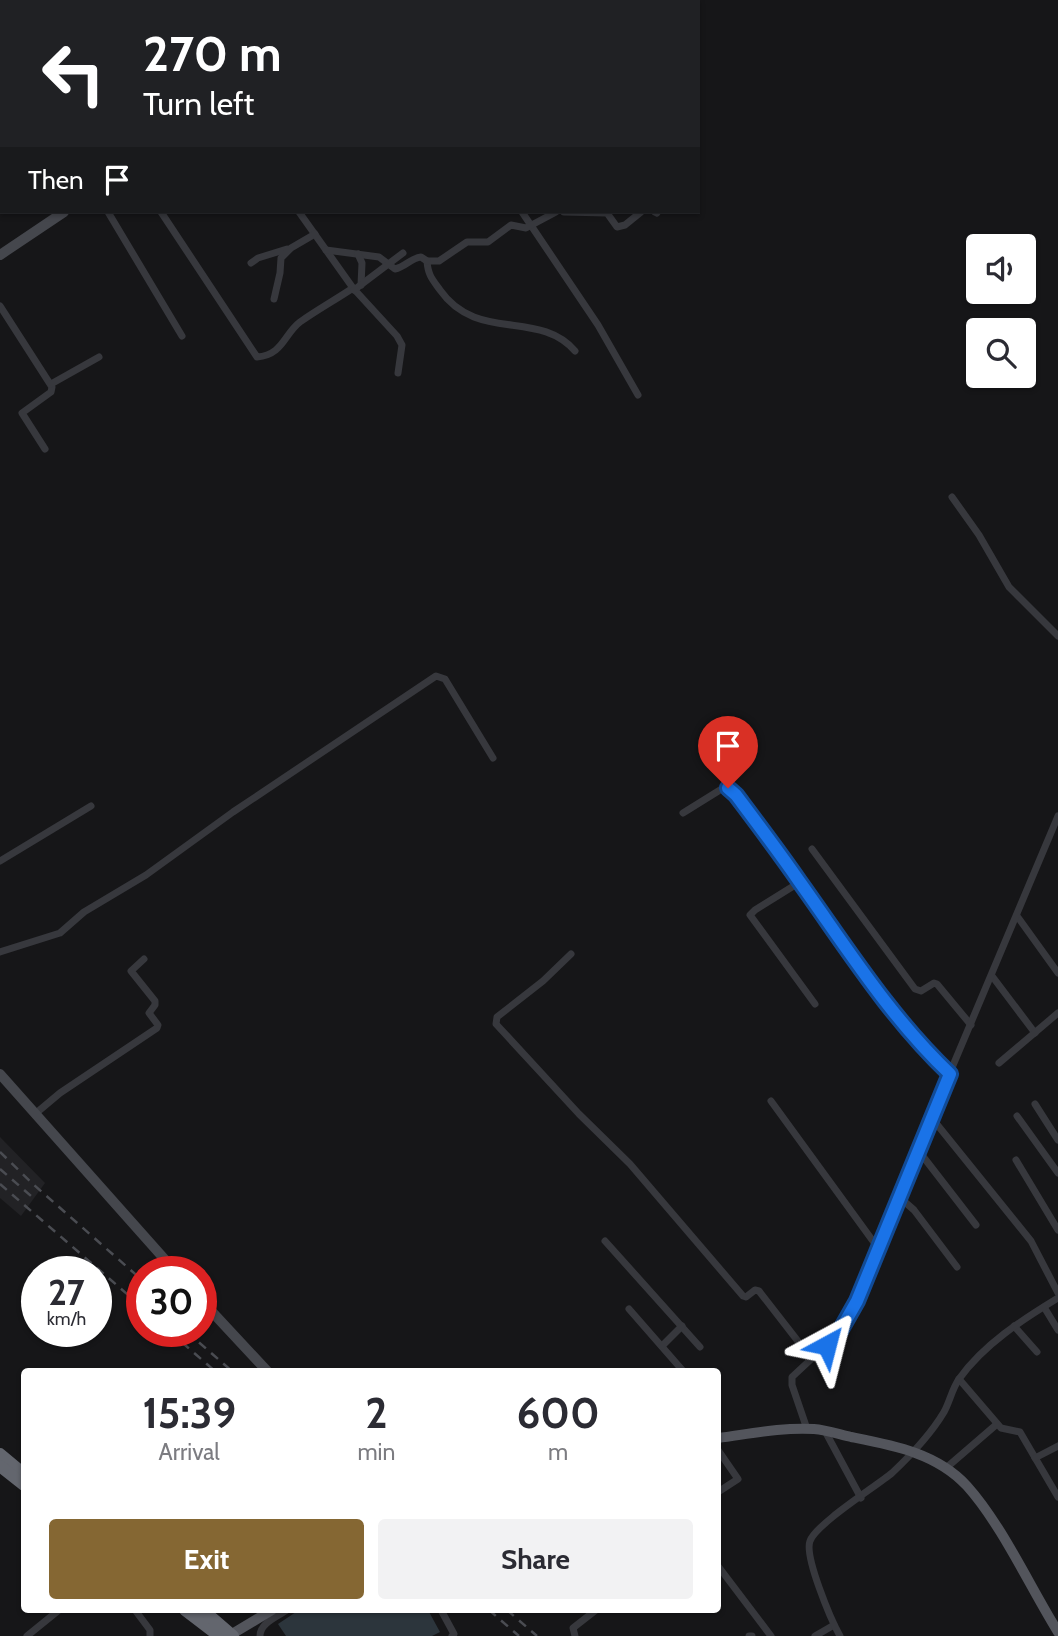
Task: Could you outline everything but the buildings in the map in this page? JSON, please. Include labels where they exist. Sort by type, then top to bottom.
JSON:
[{"type":"highway","points":[[0,1454],[21,1472]]},
{"type":"highway","points":[[0,1466],[21,1483]]},
{"type":"highway","points":[[190,1613],[228,1636]]},
{"type":"highway","points":[[206,1613],[228,1636]]},
{"type":"main road","points":[[721,1438],[777,1430],[825,1431],[912,1452],[946,1468],[966,1485],[983,1506],[1058,1632]]},
{"type":"main road","points":[[228,1636],[267,1613]]},
{"type":"street","points":[[0,255],[58,214]]},
{"type":"street","points":[[109,214],[182,336]]},
{"type":"street","points":[[161,214],[254,354],[262,357],[283,345],[298,323],[356,288],[403,253]]},
{"type":"street","points":[[300,214],[356,288],[397,336],[402,345],[398,373]]},
{"type":"street","points":[[523,214],[600,328],[638,395]]},
{"type":"street","points":[[326,250],[379,257],[395,269],[403,267],[415,258],[439,261],[467,242],[488,242],[511,225],[526,228],[552,214]]},
{"type":"street","points":[[608,214],[617,227],[625,225],[639,214]]},
{"type":"street","points":[[274,299],[281,273],[281,258],[314,234]]},
{"type":"street","points":[[251,263],[258,258],[292,248]]},
{"type":"street","points":[[356,288],[362,264],[358,254]]},
{"type":"street","points":[[427,261],[428,274],[447,302],[484,322],[518,328],[537,328],[557,335],[575,351]]},
{"type":"street","points":[[0,306],[51,384],[51,392],[22,413],[45,449]]},
{"type":"street","points":[[51,384],[99,357]]},
{"type":"street","points":[[952,497],[1009,587],[1058,636]]},
{"type":"street","points":[[0,952],[60,933],[84,912],[146,875],[242,805],[436,676],[445,679],[494,758]]},
{"type":"street","points":[[683,813],[720,790],[730,789],[894,1013],[926,1052],[950,1074]]},
{"type":"street","points":[[0,860],[91,806]]},
{"type":"street","points":[[807,1429],[791,1380],[794,1373],[835,1337],[857,1301],[898,1196],[1058,816]]},
{"type":"street","points":[[812,849],[915,989],[921,991],[936,983],[971,1025]]},
{"type":"street","points":[[800,882],[750,915],[815,1004]]},
{"type":"street","points":[[1017,916],[1058,973]]},
{"type":"street","points":[[571,954],[543,981],[497,1017],[496,1024],[630,1164],[743,1296],[746,1297],[755,1290],[759,1291],[811,1358]]},
{"type":"street","points":[[35,1114],[52,1098],[158,1028],[149,1013],[155,1000],[131,971],[144,959]]},
{"type":"street","points":[[992,976],[1035,1033]]},
{"type":"street","points":[[999,1063],[1058,1013]]},
{"type":"street","points":[[0,1074],[162,1256]]},
{"type":"street","points":[[771,1101],[878,1248]]},
{"type":"street","points":[[1035,1104],[1058,1140]]},
{"type":"street","points":[[1017,1116],[1058,1173]]},
{"type":"street","points":[[839,1636],[824,1602],[809,1543],[824,1525],[895,1470],[912,1452],[936,1424],[959,1378],[1014,1326],[1058,1296],[1031,1241],[931,1117]]},
{"type":"street","points":[[918,1150],[976,1225]]},
{"type":"street","points":[[1016,1160],[1058,1230]]},
{"type":"street","points":[[898,1196],[914,1210],[957,1267]]},
{"type":"street","points":[[605,1241],[700,1347]]},
{"type":"street","points":[[1044,1307],[1058,1330]]},
{"type":"street","points":[[629,1309],[681,1368]]},
{"type":"street","points":[[217,1317],[264,1368]]},
{"type":"street","points":[[662,1346],[682,1326]]},
{"type":"street","points":[[1014,1326],[1037,1352]]},
{"type":"street","points":[[959,1378],[997,1424],[1003,1429],[1020,1432],[1058,1497]]},
{"type":"street","points":[[946,1468],[997,1424]]},
{"type":"street","points":[[825,1431],[861,1498]]},
{"type":"street","points":[[1035,1458],[1058,1446]]},
{"type":"street","points":[[721,1454],[738,1479],[721,1490]]},
{"type":"street","points":[[721,1570],[771,1636]]},
{"type":"street","points":[[27,1636],[55,1613]]},
{"type":"street","points":[[137,1613],[150,1630],[150,1636]]},
{"type":"street","points":[[260,1636],[260,1630],[283,1613]]},
{"type":"street","points":[[443,1613],[454,1634],[452,1636]]},
{"type":"street","points":[[575,1636],[573,1629],[592,1613]]},
{"type":"street","points":[[815,1636],[834,1625]]},
{"type":"shaded area","points":[[0,1137],[45,1183],[21,1216],[0,1198]]},
{"type":"shaded area","points":[[294,1613],[430,1613],[440,1632],[432,1636],[286,1636],[278,1624]]},
{"type":"railway","points":[[0,1152],[126,1266]]},
{"type":"railway","points":[[0,1169],[31,1196]]},
{"type":"railway","points":[[0,1184],[126,1293]]},
{"type":"railway","points":[[187,1347],[211,1368]]},
{"type":"railway","points":[[204,1347],[228,1368]]},
{"type":"railway","points":[[492,1613],[519,1636]]},
{"type":"railway","points":[[510,1613],[537,1636]]},
{"type":"route","points":[[728,788],[776,849],[894,1013],[926,1052],[950,1074],[857,1301],[840,1331],[827,1345]]}]
